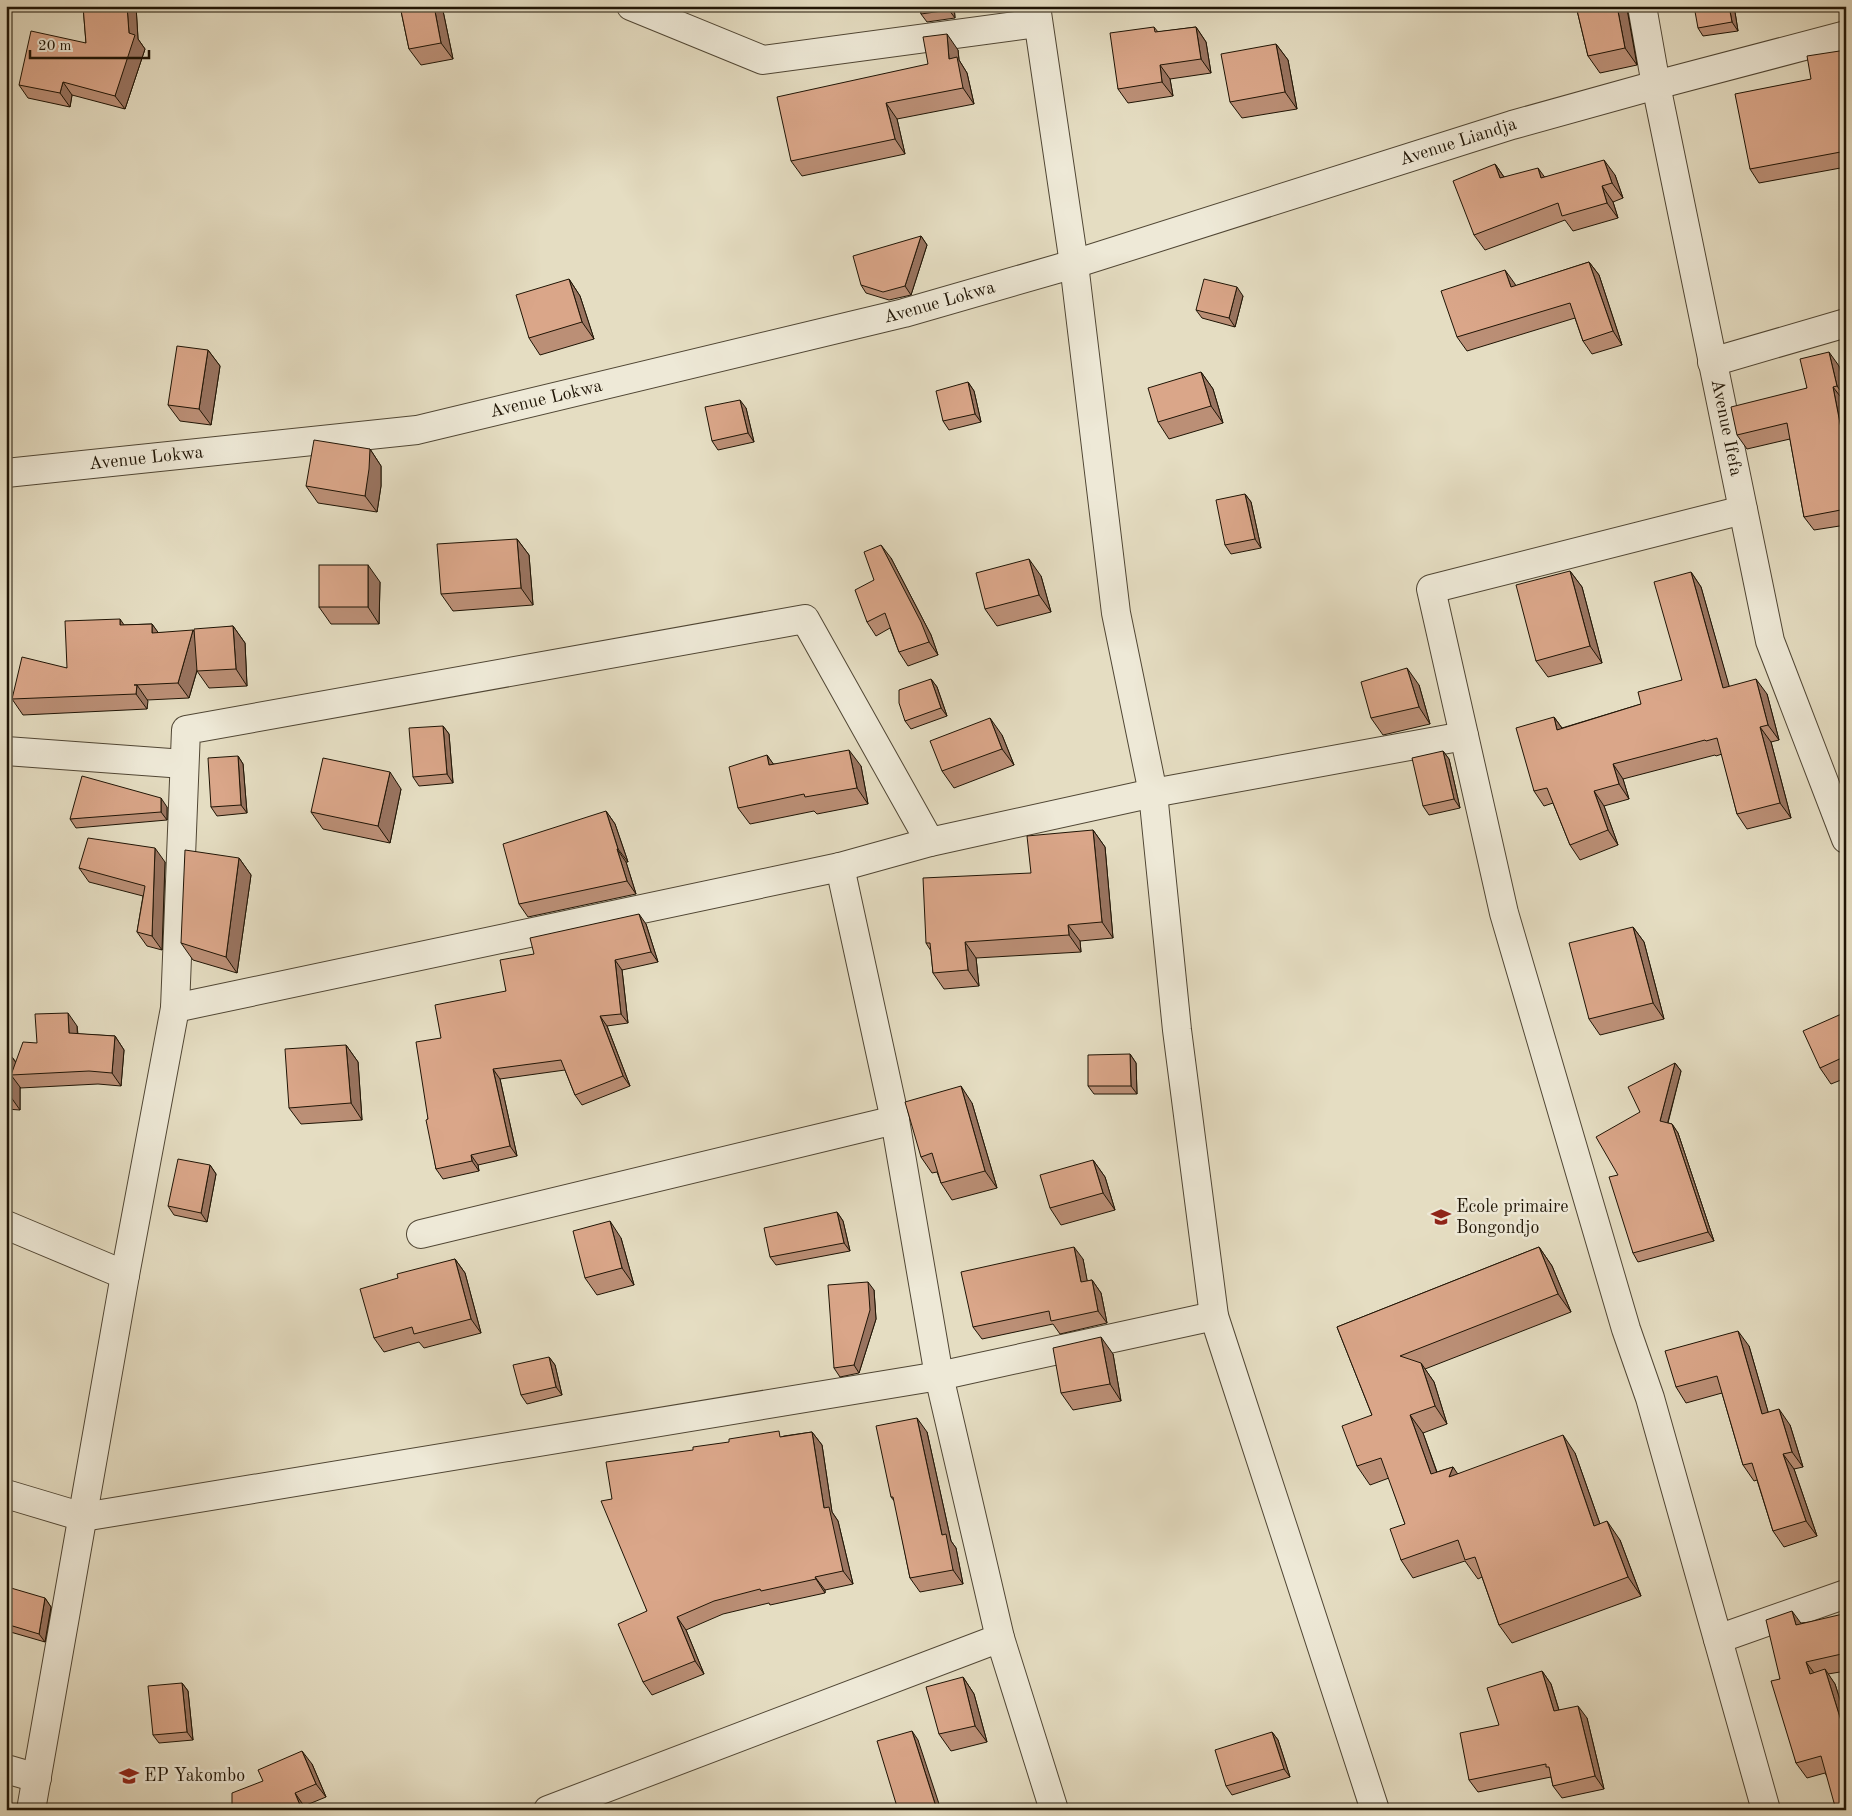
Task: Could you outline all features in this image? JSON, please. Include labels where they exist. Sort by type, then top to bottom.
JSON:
[{"type":"street","points":[[631,6],[763,60],[1037,15],[1074,264],[1116,613],[1153,793],[1177,1030],[1214,1316],[1375,1810]]},
{"type":"street","name":"Avenue Ifefa","points":[[1642,6],[1712,362],[1770,641],[1846,839]]},
{"type":"street","name":"Avenue Liandja","points":[[1074,264],[1512,125],[1656,84],[1846,35]]},
{"type":"street","name":"Avenue Lokwa","points":[[6,473],[418,430],[904,312],[1074,264]]},
{"type":"street","points":[[1712,362],[1846,323]]},
{"type":"street","points":[[1743,510],[1431,589],[1504,913],[1626,1329],[1650,1398],[1766,1810]]},
{"type":"street","points":[[31,1810],[125,1275],[175,1008],[186,730],[805,619],[930,842]]},
{"type":"street","points":[[175,1008],[840,867],[930,842],[1153,793],[1464,736]]},
{"type":"street","points":[[6,751],[184,764]]},
{"type":"street","points":[[840,867],[895,1120],[939,1376],[1000,1638],[1054,1810]]},
{"type":"street","points":[[421,1234],[895,1120]]},
{"type":"street","points":[[6,1225],[125,1275]]},
{"type":"street","points":[[6,1494],[83,1517],[939,1376],[1214,1316]]},
{"type":"street","points":[[1718,1639],[1846,1594]]},
{"type":"street","points":[[548,1810],[1000,1638]]},
{"type":"street","points":[[6,1769],[37,1778]]},
{"type":"building","points":[[83,6],[127,6],[129,33],[135,35],[115,96],[63,82],[60,93],[19,85],[31,31],[86,43]]},
{"type":"building","points":[[400,6],[434,6],[441,43],[409,49]]},
{"type":"building","points":[[920,6],[949,6],[949,10],[921,14]]},
{"type":"building","points":[[1576,6],[1617,6],[1625,48],[1588,56]]},
{"type":"building","points":[[1694,6],[1729,6],[1732,22],[1698,28]]},
{"type":"building","points":[[1154,27],[1155,32],[1196,27],[1201,59],[1160,65],[1162,82],[1118,89],[1110,33]]},
{"type":"building","points":[[947,34],[949,59],[957,57],[963,88],[886,103],[895,139],[791,161],[777,97],[928,64],[923,37]]},
{"type":"building","points":[[1276,44],[1285,92],[1230,102],[1221,54]]},
{"type":"building","points":[[1846,50],[1846,151],[1750,169],[1735,94],[1811,79],[1807,56]]},
{"type":"building","points":[[1604,160],[1612,183],[1602,186],[1607,203],[1562,216],[1558,203],[1474,235],[1453,181],[1495,164],[1500,178],[1538,168],[1541,178]]},
{"type":"building","points":[[921,236],[905,286],[883,292],[861,285],[853,256]]},
{"type":"building","points":[[1589,262],[1613,331],[1583,341],[1570,303],[1457,337],[1441,291],[1505,270],[1511,287]]},
{"type":"building","points":[[569,279],[582,322],[529,338],[516,295]]},
{"type":"building","points":[[1204,279],[1237,287],[1229,318],[1196,310]]},
{"type":"building","points":[[177,346],[208,350],[199,409],[168,405]]},
{"type":"building","points":[[1829,352],[1837,386],[1833,387],[1846,454],[1846,509],[1804,517],[1787,423],[1737,435],[1731,407],[1807,388],[1800,359]]},
{"type":"building","points":[[1201,372],[1211,406],[1158,422],[1148,388]]},
{"type":"building","points":[[968,382],[975,414],[943,421],[936,391]]},
{"type":"building","points":[[740,400],[748,433],[712,441],[705,407]]},
{"type":"building","points":[[314,440],[370,449],[365,496],[306,486]]},
{"type":"building","points":[[1245,494],[1255,539],[1225,545],[1216,500]]},
{"type":"building","points":[[517,539],[521,588],[441,594],[437,544]]},
{"type":"building","points":[[881,545],[921,622],[929,642],[899,652],[885,613],[867,622],[855,590],[874,580],[864,552]]},
{"type":"building","points":[[1029,559],[1039,595],[985,609],[976,573]]},
{"type":"building","points":[[319,565],[368,565],[368,607],[319,607]]},
{"type":"building","points":[[1570,571],[1590,646],[1536,661],[1516,585]]},
{"type":"building","points":[[1691,572],[1723,688],[1756,679],[1768,725],[1760,727],[1780,803],[1737,814],[1717,738],[1705,740],[1613,764],[1619,784],[1594,791],[1608,830],[1570,845],[1547,788],[1534,791],[1516,728],[1554,717],[1557,730],[1641,704],[1638,692],[1682,680],[1654,582]]},
{"type":"building","points":[[120,619],[120,625],[152,624],[152,633],[193,630],[178,683],[134,685],[137,685],[136,694],[12,699],[22,657],[67,668],[65,621]]},
{"type":"building","points":[[233,626],[236,669],[197,671],[194,629]]},
{"type":"building","points":[[1407,668],[1419,707],[1371,718],[1361,682]]},
{"type":"building","points":[[931,679],[941,708],[905,721],[899,703],[899,690]]},
{"type":"building","points":[[990,718],[1002,749],[942,771],[930,741]]},
{"type":"building","points":[[443,726],[447,774],[413,777],[409,728]]},
{"type":"building","points":[[849,750],[857,788],[805,797],[804,794],[738,808],[729,767],[767,755],[769,765]]},
{"type":"building","points":[[1443,751],[1454,799],[1423,806],[1412,758]]},
{"type":"building","points":[[238,756],[241,805],[211,807],[208,758]]},
{"type":"building","points":[[323,758],[390,772],[378,826],[311,812]]},
{"type":"building","points":[[82,776],[161,798],[161,812],[70,819]]},
{"type":"building","points":[[606,811],[627,881],[519,904],[503,844]]},
{"type":"building","points":[[1093,830],[1102,922],[1068,925],[1069,935],[965,942],[968,970],[933,973],[930,943],[926,943],[923,878],[1031,873],[1027,836]]},
{"type":"building","points":[[88,838],[155,848],[152,936],[137,932],[145,886],[79,868]]},
{"type":"building","points":[[185,850],[239,858],[226,957],[181,943]]},
{"type":"building","points":[[639,914],[651,952],[615,960],[621,1014],[600,1016],[623,1076],[575,1095],[561,1060],[493,1069],[510,1146],[471,1155],[472,1161],[436,1169],[426,1120],[428,1119],[416,1042],[441,1038],[435,1005],[506,991],[500,960],[534,954],[530,938]]},
{"type":"building","points":[[1633,927],[1653,1003],[1589,1019],[1569,943]]},
{"type":"building","points":[[1846,1012],[1846,1056],[1820,1068],[1803,1031]]},
{"type":"building","points":[[68,1013],[69,1033],[115,1036],[112,1073],[89,1071],[11,1075],[23,1042],[37,1043],[35,1014]]},
{"type":"building","points":[[346,1045],[351,1103],[289,1108],[285,1049]]},
{"type":"building","points":[[6,1051],[8,1052],[8,1093],[6,1093]]},
{"type":"building","points":[[1130,1054],[1131,1086],[1088,1086],[1088,1055]]},
{"type":"building","points":[[1675,1063],[1660,1121],[1672,1124],[1708,1232],[1633,1253],[1609,1177],[1618,1175],[1596,1137],[1640,1112],[1628,1087]]},
{"type":"building","points":[[961,1086],[985,1171],[941,1183],[932,1153],[921,1157],[905,1102]]},
{"type":"building","points":[[178,1159],[210,1165],[201,1213],[168,1206]]},
{"type":"building","points":[[1093,1160],[1103,1193],[1050,1208],[1040,1175]]},
{"type":"building","points":[[837,1212],[844,1243],[770,1257],[764,1228]]},
{"type":"building","points":[[610,1221],[622,1268],[585,1278],[573,1231]]},
{"type":"building","points":[[1074,1247],[1081,1282],[1092,1280],[1098,1311],[1051,1321],[1049,1311],[973,1327],[961,1272]]},
{"type":"building","points":[[1539,1247],[1558,1294],[1400,1356],[1421,1363],[1435,1406],[1410,1415],[1431,1474],[1453,1467],[1449,1477],[1563,1435],[1594,1526],[1607,1521],[1628,1577],[1499,1625],[1475,1557],[1465,1560],[1458,1540],[1401,1560],[1390,1529],[1405,1524],[1381,1458],[1357,1466],[1342,1426],[1372,1415],[1337,1327]]},
{"type":"building","points":[[455,1259],[471,1319],[414,1334],[412,1327],[374,1338],[360,1289],[398,1278],[397,1274]]},
{"type":"building","points":[[868,1282],[870,1310],[854,1365],[834,1368],[828,1285]]},
{"type":"building","points":[[1738,1331],[1762,1414],[1779,1409],[1792,1452],[1783,1454],[1806,1521],[1773,1531],[1752,1463],[1743,1465],[1717,1376],[1676,1387],[1665,1351]]},
{"type":"building","points":[[1101,1337],[1110,1384],[1061,1393],[1053,1348]]},
{"type":"building","points":[[549,1357],[556,1387],[521,1395],[513,1365]]},
{"type":"building","points":[[917,1418],[942,1535],[946,1534],[953,1570],[910,1578],[876,1426]]},
{"type":"building","points":[[779,1431],[780,1437],[812,1432],[824,1508],[829,1507],[843,1571],[815,1577],[816,1579],[761,1591],[760,1589],[714,1601],[677,1617],[695,1661],[643,1682],[618,1624],[647,1611],[601,1501],[612,1499],[606,1462],[693,1450],[693,1447],[729,1442],[729,1439]]},
{"type":"building","points":[[11,1588],[45,1598],[39,1634],[6,1624],[6,1603]]},
{"type":"building","points":[[1792,1611],[1796,1625],[1843,1614],[1846,1624],[1846,1653],[1806,1662],[1810,1674],[1825,1669],[1846,1737],[1846,1810],[1836,1810],[1821,1756],[1796,1763],[1771,1681],[1780,1679],[1766,1620]]},
{"type":"building","points":[[1542,1671],[1554,1711],[1578,1706],[1595,1776],[1553,1786],[1549,1767],[1546,1767],[1546,1764],[1469,1780],[1460,1733],[1499,1725],[1487,1688]]},
{"type":"building","points":[[963,1677],[975,1726],[939,1734],[926,1687]]},
{"type":"building","points":[[182,1683],[187,1732],[153,1735],[148,1686]]},
{"type":"building","points":[[912,1731],[937,1810],[898,1810],[877,1741]]},
{"type":"building","points":[[1272,1732],[1284,1769],[1226,1786],[1215,1750]]},
{"type":"building","points":[[302,1751],[316,1784],[295,1793],[302,1810],[233,1810],[232,1793],[263,1781],[258,1770]]},
{"type":"place","name":"Ecole primaire Bongondjo","points":[[1441,1217]]},
{"type":"place","name":"EP Yakombo","points":[[129,1776]]}]
